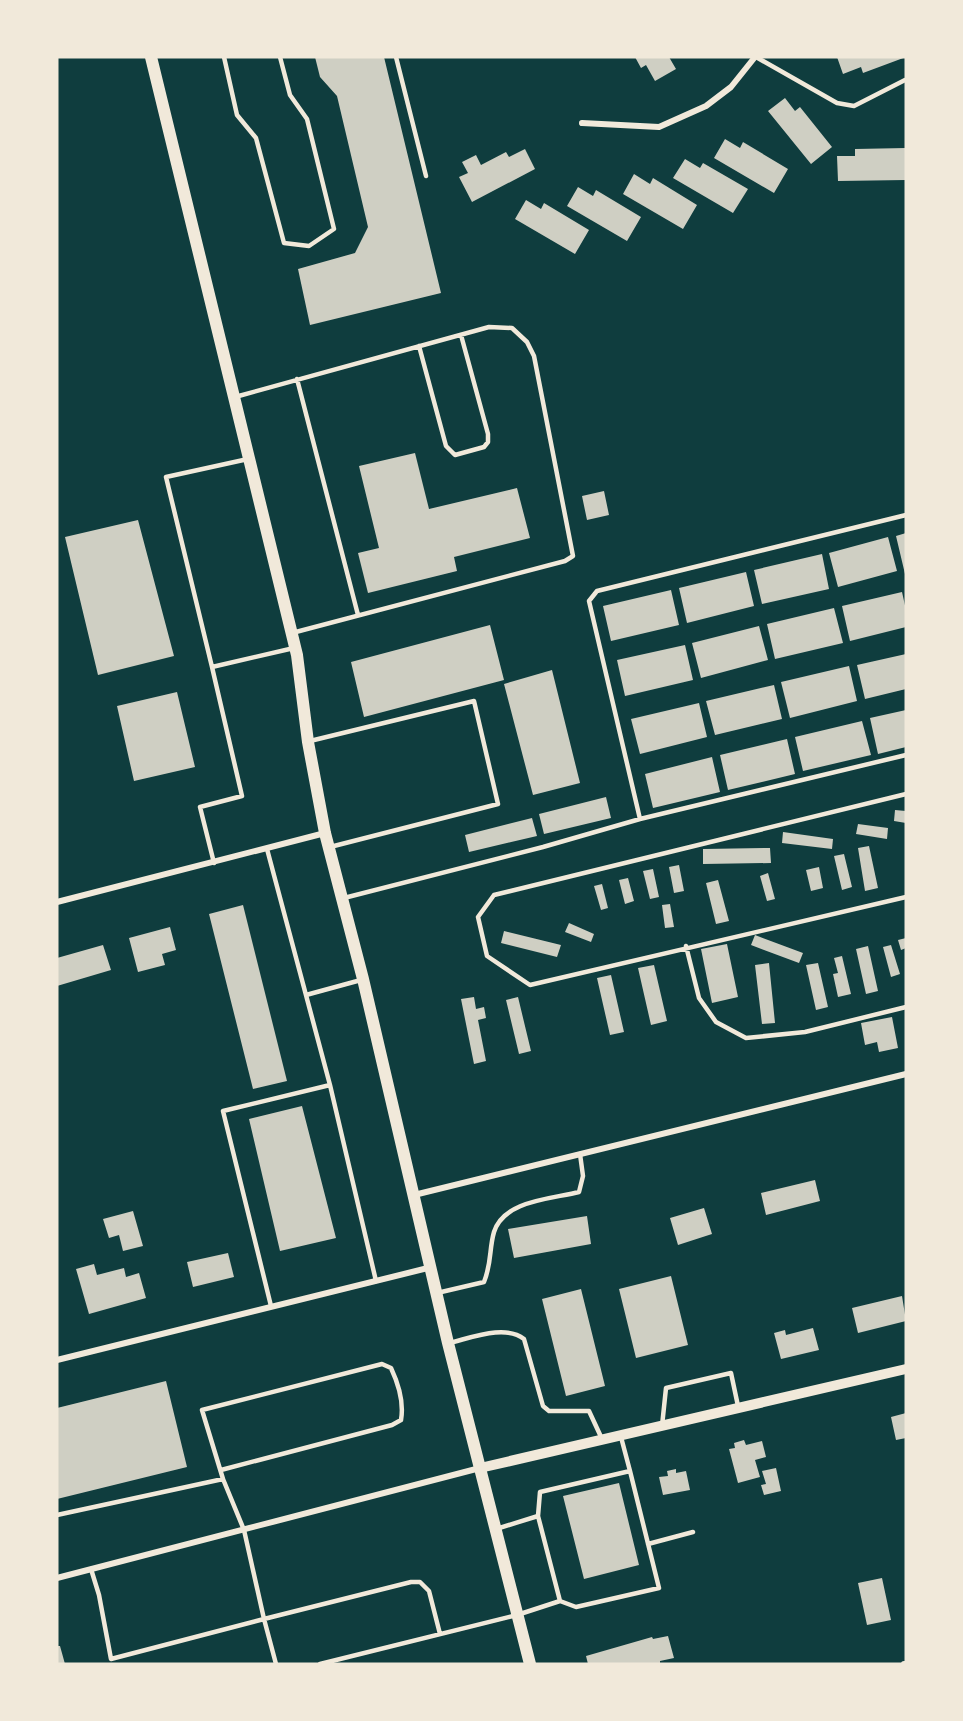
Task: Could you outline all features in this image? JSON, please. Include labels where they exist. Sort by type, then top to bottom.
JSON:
[{"type":"main road","points":[[151,57],[292,633],[308,742],[325,833],[363,979],[448,1343],[530,1664]]},
{"type":"street","points":[[582,123],[659,127],[706,105],[730,87],[755,57]]},
{"type":"street","points":[[57,902],[325,833]]},
{"type":"street","points":[[413,1195],[906,1074]]},
{"type":"street","points":[[57,1360],[432,1267]]},
{"type":"street","points":[[57,1578],[480,1468],[906,1369]]},
{"type":"lane","points":[[224,57],[237,115],[256,138],[284,243],[309,246],[334,229],[307,119],[290,95],[280,57]]},
{"type":"lane","points":[[396,57],[426,176]]},
{"type":"lane","points":[[755,57],[837,103],[854,106],[905,80]]},
{"type":"lane","points":[[234,397],[489,327],[512,328],[527,342],[534,356],[573,556],[565,561],[292,633]]},
{"type":"lane","points":[[419,346],[446,446],[455,455],[484,447],[488,442],[488,434],[461,335]]},
{"type":"lane","points":[[297,379],[358,615]]},
{"type":"lane","points":[[214,863],[200,807],[242,796],[166,477],[249,459]]},
{"type":"lane","points":[[640,819],[589,601],[597,591],[632,580],[906,515]]},
{"type":"lane","points":[[212,667],[295,648]]},
{"type":"lane","points":[[308,742],[474,701],[498,804],[329,848]]},
{"type":"lane","points":[[342,899],[543,847],[640,819],[906,755]]},
{"type":"lane","points":[[906,794],[494,895],[478,916],[487,956],[530,985],[686,946],[906,897]]},
{"type":"lane","points":[[267,849],[330,1085],[376,1281]]},
{"type":"lane","points":[[686,946],[699,998],[716,1022],[746,1038],[806,1032],[906,1007]]},
{"type":"lane","points":[[306,995],[363,979]]},
{"type":"lane","points":[[271,1306],[223,1111],[330,1085]]},
{"type":"lane","points":[[437,1293],[484,1282],[491,1264],[494,1231],[500,1220],[515,1207],[579,1192],[583,1176],[580,1154]]},
{"type":"lane","points":[[448,1343],[507,1331],[517,1334],[524,1339],[543,1406],[549,1411],[589,1411],[603,1441]]},
{"type":"lane","points":[[221,1470],[392,1425],[401,1420],[402,1411],[396,1379],[391,1368],[382,1364],[202,1410],[223,1479],[244,1530],[276,1664]]},
{"type":"lane","points":[[662,1427],[666,1388],[731,1373],[738,1409]]},
{"type":"lane","points":[[320,1664],[517,1615],[560,1601],[576,1607],[659,1588],[621,1437]]},
{"type":"lane","points":[[560,1601],[538,1516],[540,1492],[630,1471]]},
{"type":"lane","points":[[57,1515],[223,1479]]},
{"type":"lane","points":[[496,1529],[538,1516]]},
{"type":"lane","points":[[648,1544],[693,1533]]},
{"type":"lane","points":[[91,1569],[99,1595],[112,1662],[264,1619],[411,1582],[420,1582],[429,1591],[440,1634]]},
{"type":"building","points":[[315,57],[384,57],[441,293],[310,325],[298,269],[355,253],[368,227],[337,96],[320,77]]},
{"type":"building","points":[[635,57],[669,57],[676,69],[655,81],[646,65],[641,68]]},
{"type":"building","points":[[837,57],[906,57],[863,73],[861,67],[843,74]]},
{"type":"building","points":[[785,98],[795,111],[800,107],[832,147],[811,164],[768,111]]},
{"type":"building","points":[[725,139],[740,148],[743,142],[788,169],[774,193],[714,158]]},
{"type":"building","points":[[906,148],[906,180],[838,181],[837,156],[855,156],[855,149]]},
{"type":"building","points":[[525,149],[535,169],[472,202],[459,177],[468,173],[462,162],[476,155],[481,165],[506,152],[509,157]]},
{"type":"building","points":[[685,159],[700,168],[703,163],[748,189],[733,213],[673,178]]},
{"type":"building","points":[[634,174],[650,184],[653,178],[697,205],[683,229],[623,194]]},
{"type":"building","points":[[578,187],[593,196],[596,190],[641,217],[627,241],[567,206]]},
{"type":"building","points":[[526,200],[541,209],[544,203],[589,230],[575,254],[515,219]]},
{"type":"building","points":[[415,453],[429,509],[517,488],[530,538],[454,557],[457,571],[368,593],[358,553],[379,548],[359,466]]},
{"type":"building","points":[[604,491],[609,515],[587,520],[582,496]]},
{"type":"building","points":[[138,520],[174,656],[98,675],[65,537]]},
{"type":"building","points":[[906,533],[906,573],[905,574],[896,536]]},
{"type":"building","points":[[888,537],[897,571],[838,587],[829,553]]},
{"type":"building","points":[[822,554],[829,589],[762,604],[754,570]]},
{"type":"building","points":[[746,572],[754,606],[687,623],[679,588]]},
{"type":"building","points":[[671,590],[679,625],[611,641],[603,606]]},
{"type":"building","points":[[902,592],[906,610],[906,627],[850,641],[842,606]]},
{"type":"building","points":[[834,608],[843,643],[775,659],[767,624]]},
{"type":"building","points":[[490,625],[504,680],[364,717],[351,662]]},
{"type":"building","points":[[759,626],[768,660],[701,678],[692,643]]},
{"type":"building","points":[[685,645],[693,680],[625,696],[617,660]]},
{"type":"building","points":[[906,654],[906,689],[865,699],[857,665]]},
{"type":"building","points":[[849,666],[857,701],[790,718],[781,682]]},
{"type":"building","points":[[552,670],[580,783],[533,795],[504,684]]},
{"type":"building","points":[[774,685],[782,719],[715,735],[706,701]]},
{"type":"building","points":[[177,692],[195,767],[134,781],[117,706]]},
{"type":"building","points":[[699,703],[707,737],[640,754],[631,719]]},
{"type":"building","points":[[906,710],[906,747],[878,754],[870,718]]},
{"type":"building","points":[[862,721],[871,755],[803,771],[795,737]]},
{"type":"building","points":[[787,739],[795,774],[728,790],[720,755]]},
{"type":"building","points":[[712,757],[720,792],[653,808],[645,774]]},
{"type":"building","points":[[606,797],[611,818],[544,834],[539,814]]},
{"type":"building","points":[[895,810],[906,811],[906,823],[894,821]]},
{"type":"building","points":[[532,818],[537,836],[469,852],[465,835]]},
{"type":"building","points":[[858,824],[888,828],[887,839],[856,834]]},
{"type":"building","points":[[783,832],[833,839],[832,849],[782,843]]},
{"type":"building","points":[[869,846],[878,888],[865,891],[858,848]]},
{"type":"building","points":[[770,848],[771,863],[703,864],[703,849]]},
{"type":"building","points":[[844,854],[852,887],[842,890],[834,856]]},
{"type":"building","points":[[679,865],[684,891],[674,893],[669,867]]},
{"type":"building","points":[[819,867],[823,888],[811,891],[806,870]]},
{"type":"building","points":[[653,869],[659,897],[650,899],[643,871]]},
{"type":"building","points":[[768,873],[775,899],[767,901],[760,876]]},
{"type":"building","points":[[628,878],[634,901],[625,904],[619,880]]},
{"type":"building","points":[[718,880],[729,921],[716,924],[706,883]]},
{"type":"building","points":[[602,884],[608,908],[601,910],[594,886]]},
{"type":"building","points":[[670,904],[674,927],[665,928],[662,905]]},
{"type":"building","points":[[243,905],[287,1081],[253,1089],[209,914]]},
{"type":"building","points":[[569,923],[594,934],[591,942],[565,932]]},
{"type":"building","points":[[170,927],[176,950],[162,954],[165,965],[138,972],[129,938]]},
{"type":"building","points":[[504,931],[561,945],[557,957],[501,943]]},
{"type":"building","points":[[755,935],[803,953],[799,963],[751,945]]},
{"type":"building","points":[[906,938],[906,948],[901,950],[898,940]]},
{"type":"building","points":[[727,944],[738,997],[712,1003],[701,949]]},
{"type":"building","points":[[103,945],[111,970],[57,986],[57,958]]},
{"type":"building","points":[[891,945],[900,974],[891,977],[883,947]]},
{"type":"building","points":[[868,946],[878,991],[866,994],[856,949]]},
{"type":"building","points":[[842,956],[851,994],[838,997],[833,974],[838,973],[834,958]]},
{"type":"building","points":[[769,963],[775,1023],[762,1024],[755,965]]},
{"type":"building","points":[[818,963],[828,1007],[816,1010],[806,965]]},
{"type":"building","points":[[654,965],[667,1021],[651,1025],[638,968]]},
{"type":"building","points":[[611,975],[624,1032],[610,1035],[597,978]]},
{"type":"building","points":[[474,997],[476,1009],[484,1007],[486,1018],[478,1020],[486,1061],[474,1064],[461,999]]},
{"type":"building","points":[[518,997],[531,1051],[519,1054],[506,1000]]},
{"type":"building","points":[[892,1017],[898,1048],[879,1052],[877,1042],[865,1045],[861,1023]]},
{"type":"building","points":[[302,1106],[336,1238],[280,1251],[249,1119]]},
{"type":"building","points":[[815,1180],[820,1201],[766,1215],[761,1193]]},
{"type":"building","points":[[704,1208],[712,1234],[678,1245],[670,1218]]},
{"type":"building","points":[[133,1211],[143,1246],[123,1251],[119,1235],[109,1238],[103,1219]]},
{"type":"building","points":[[587,1216],[591,1244],[514,1258],[508,1229]]},
{"type":"building","points":[[228,1253],[234,1277],[193,1287],[187,1262]]},
{"type":"building","points":[[94,1264],[97,1275],[124,1268],[126,1277],[139,1273],[146,1298],[89,1314],[76,1269]]},
{"type":"building","points":[[671,1276],[688,1345],[636,1358],[619,1289]]},
{"type":"building","points":[[581,1289],[605,1386],[566,1396],[542,1299]]},
{"type":"building","points":[[902,1296],[906,1321],[858,1333],[852,1308]]},
{"type":"building","points":[[813,1328],[819,1350],[781,1359],[774,1333],[785,1330],[786,1335]]},
{"type":"building","points":[[166,1381],[187,1467],[57,1499],[57,1408]]},
{"type":"building","points":[[906,1413],[906,1438],[896,1440],[891,1417]]},
{"type":"building","points":[[744,1440],[746,1445],[762,1441],[766,1457],[755,1460],[760,1477],[738,1483],[729,1449],[735,1448],[734,1443]]},
{"type":"building","points":[[776,1468],[781,1491],[764,1495],[761,1485],[766,1484],[762,1471]]},
{"type":"building","points":[[676,1469],[676,1473],[686,1471],[690,1490],[663,1495],[659,1477],[668,1476],[667,1471]]},
{"type":"building","points":[[619,1483],[639,1565],[584,1579],[563,1496]]},
{"type":"building","points":[[882,1578],[891,1620],[867,1625],[858,1583]]},
{"type":"building","points":[[668,1636],[674,1658],[660,1661],[660,1664],[588,1664],[586,1656],[652,1637],[653,1639]]},
{"type":"building","points":[[57,1646],[60,1646],[65,1664],[57,1664]]}]
